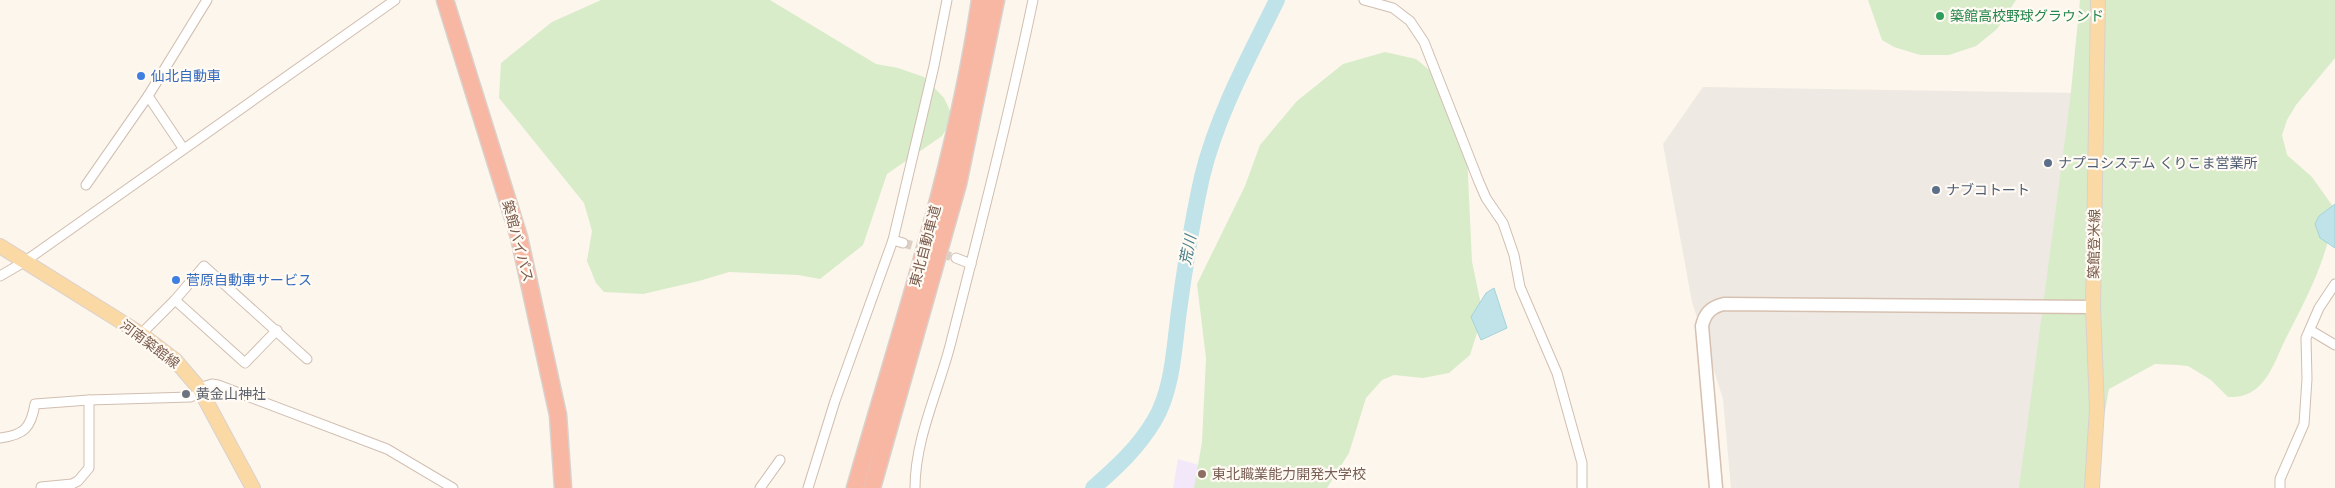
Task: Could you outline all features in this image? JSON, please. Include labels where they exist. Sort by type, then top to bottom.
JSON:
[{"type":"highway","name":"築館バイパス","points":[[445,0],[518,237],[558,415],[563,488]]},
{"type":"highway","name":"東北自動車道","points":[[856,488],[942,182],[962,96],[980,0]]},
{"type":"highway","name":"東北自動車道","points":[[872,488],[958,184],[996,0]]},
{"type":"main road","name":"築館登米線","points":[[2092,488],[2096,409],[2093,307],[2098,0]]},
{"type":"main road","name":"河南築館線","points":[[0,246],[141,334],[175,360],[201,390],[253,488]]},
{"type":"street","points":[[86,185],[148,96],[207,0]]},
{"type":"street","points":[[0,276],[24,262],[395,0]]},
{"type":"street","points":[[808,488],[835,401],[893,240],[934,66],[947,0]]},
{"type":"street","points":[[915,488],[915,472],[920,446],[950,349],[1005,130],[1033,0]]},
{"type":"street","points":[[1364,0],[1393,8],[1410,21],[1424,42],[1479,182],[1486,198],[1503,223],[1514,255],[1520,287],[1557,373],[1582,463],[1582,488]]},
{"type":"street","points":[[148,96],[183,148]]},
{"type":"street","points":[[893,240],[904,243]]},
{"type":"street","points":[[956,258],[971,264]]},
{"type":"street","points":[[141,334],[175,300],[204,266],[307,358]]},
{"type":"street","points":[[2280,488],[2280,480],[2304,424],[2307,379],[2306,338],[2320,308],[2335,284]]},
{"type":"street","points":[[175,300],[245,363],[277,330]]},
{"type":"street","points":[[1716,488],[1702,326],[1704,317],[1715,306],[1724,304],[2093,307]]},
{"type":"street","points":[[2310,330],[2335,345]]},
{"type":"street","points":[[0,438],[23,432],[32,421],[35,404],[89,400],[190,397],[212,384],[387,449],[453,488]]},
{"type":"street","points":[[41,487],[72,484],[89,468],[89,400]]},
{"type":"street","points":[[760,488],[780,460]]},
{"type":"shaded area","points":[[1703,87],[2085,93],[2078,488],[1731,488],[1723,399],[1692,302],[1663,144]]},
{"type":"shaded area","name":"東北職業能力開発大学校","points":[[1178,459],[1280,488],[1173,488]]},
{"type":"green space","points":[[601,0],[770,0],[876,64],[898,68],[924,77],[944,98],[953,117],[942,136],[887,174],[863,245],[820,279],[798,275],[729,272],[643,294],[604,292],[596,283],[587,261],[592,231],[584,203],[499,98],[501,63],[552,22]]},
{"type":"green space","name":"築館高校野球グラウンド","points":[[1868,0],[2016,0],[1997,29],[1976,46],[1949,55],[1920,55],[1894,47],[1882,40]]},
{"type":"green space","points":[[2080,0],[2335,0],[2335,58],[2296,105],[2287,120],[2282,135],[2287,155],[2312,177],[2334,208],[2332,225],[2328,243],[2309,293],[2272,369],[2258,387],[2244,395],[2228,397],[2211,380],[2188,366],[2155,364],[2109,389],[2091,488],[2019,488],[2070,101]]},
{"type":"green space","points":[[1385,52],[1416,59],[1444,82],[1466,133],[1472,262],[1483,314],[1470,355],[1449,373],[1423,378],[1394,375],[1382,380],[1366,398],[1349,453],[1327,488],[1194,488],[1202,442],[1206,358],[1197,284],[1245,186],[1260,145],[1297,101],[1343,64]]},
{"type":"water","points":[[2335,204],[2335,248],[2320,238],[2315,224],[2319,216]]},
{"type":"water","points":[[1494,288],[1507,328],[1481,340],[1471,317],[1486,293]]},
{"type":"waterway","name":"荒川","points":[[1093,488],[1134,449],[1154,421],[1165,396],[1172,368],[1189,244],[1208,154],[1225,109],[1277,0]]},
{"type":"tunnel","points":[[903,243],[956,258]]},
{"type":"place","name":"築館高校野球グラウンド","points":[[1940,16]]},
{"type":"place","name":"仙北自動車","points":[[141,76]]},
{"type":"place","name":"ナプコシステム くりこま営業所","points":[[2048,163]]},
{"type":"place","name":"ナブコトート","points":[[1936,190]]},
{"type":"place","name":"菅原自動車サービス","points":[[176,280]]},
{"type":"place","name":"黄金山神社","points":[[186,394]]},
{"type":"place","name":"東北職業能力開発大学校","points":[[1202,474]]}]
